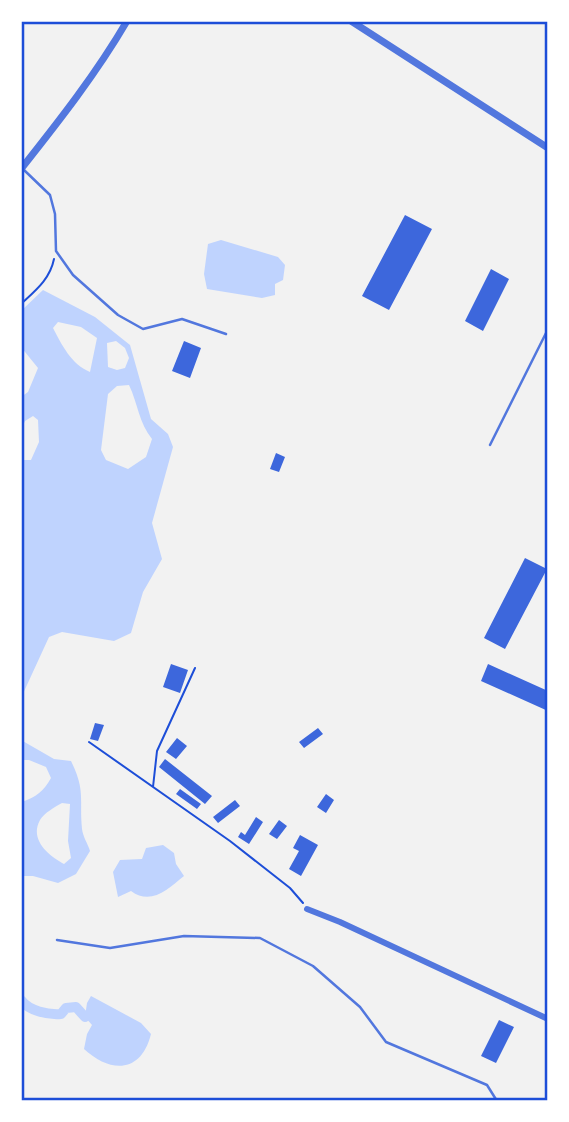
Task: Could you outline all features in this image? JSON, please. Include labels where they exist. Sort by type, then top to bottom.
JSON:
[{"type":"street","points":[[21,168],[76,100],[106,58],[127,21]]},
{"type":"street","points":[[351,21],[548,148]]},
{"type":"street","points":[[307,909],[548,1019]]},
{"type":"lane","points":[[21,168],[50,195],[55,214],[56,251],[73,275],[118,315],[143,328],[183,319],[226,334]]},
{"type":"lane","points":[[490,445],[548,329]]},
{"type":"lane","points":[[57,940],[110,948],[184,936],[260,938],[313,966],[360,1007],[386,1042],[487,1085],[497,1101]]},
{"type":"path","points":[[21,304],[41,286],[52,270],[56,251]]},
{"type":"path","points":[[153,787],[157,751],[195,668]]},
{"type":"path","points":[[89,743],[230,841],[290,888],[307,909]]},
{"type":"water","points":[[221,240],[278,257],[285,265],[283,280],[275,284],[275,295],[262,298],[207,289],[204,274],[208,244]]},
{"type":"water","points":[[43,290],[95,317],[130,345],[151,419],[168,434],[173,447],[152,523],[162,559],[143,592],[131,633],[114,641],[62,632],[49,637],[21,698],[21,430],[21,397],[28,392],[38,368],[21,347],[21,311]],"holes":[[[58,322],[81,327],[97,338],[90,372],[72,359],[53,328]],[[116,341],[125,348],[129,358],[125,368],[117,370],[108,367],[107,343]],[[129,385],[144,426],[152,439],[146,457],[128,469],[106,460],[101,450],[108,394],[117,386]],[[33,416],[38,420],[39,442],[31,460],[23,460],[21,430],[25,421]]]},
{"type":"water","points":[[21,740],[54,759],[71,761],[79,780],[82,829],[90,851],[76,874],[58,883],[33,876],[21,876],[21,798],[22,802],[35,796],[51,778],[46,767],[29,760],[21,760]],"holes":[[[62,803],[70,804],[68,841],[71,858],[64,864],[52,857],[42,846],[37,827],[42,817],[50,810]]]},
{"type":"water","points":[[163,845],[174,853],[176,864],[184,876],[159,894],[145,897],[131,891],[118,897],[113,872],[120,860],[142,859],[146,848]]},
{"type":"water","points":[[91,996],[141,1023],[151,1034],[140,1057],[132,1063],[114,1065],[94,1057],[84,1049],[92,1025],[85,1017]]},
{"type":"building","points":[[405,215],[432,229],[389,310],[362,296]]},
{"type":"building","points":[[491,269],[509,279],[483,331],[465,321]]},
{"type":"building","points":[[184,341],[201,348],[190,378],[172,371]]},
{"type":"building","points":[[276,453],[285,457],[279,472],[270,469]]},
{"type":"building","points":[[525,558],[547,569],[505,649],[484,638]]},
{"type":"building","points":[[171,664],[188,670],[180,693],[163,687]]},
{"type":"building","points":[[488,664],[548,691],[548,711],[481,681]]},
{"type":"building","points":[[95,723],[104,725],[98,741],[90,739]]},
{"type":"building","points":[[318,728],[323,734],[304,748],[299,742]]},
{"type":"building","points":[[177,738],[187,746],[176,759],[166,752]]},
{"type":"building","points":[[165,759],[212,796],[205,804],[159,767]]},
{"type":"building","points":[[180,789],[201,804],[197,809],[176,794]]},
{"type":"building","points":[[326,794],[334,800],[326,813],[317,807]]},
{"type":"building","points":[[235,800],[240,806],[218,823],[213,817]]},
{"type":"building","points":[[256,817],[263,822],[249,844],[238,837],[241,832],[245,835]]},
{"type":"building","points":[[279,820],[287,826],[277,839],[269,834]]},
{"type":"building","points":[[300,835],[318,845],[301,876],[289,869],[299,851],[293,848]]},
{"type":"building","points":[[499,1020],[514,1027],[496,1063],[481,1056]]},
{"type":"waterway","points":[[21,1000],[34,1010],[50,1014],[61,1014],[66,1008],[76,1007],[85,1017]]}]
